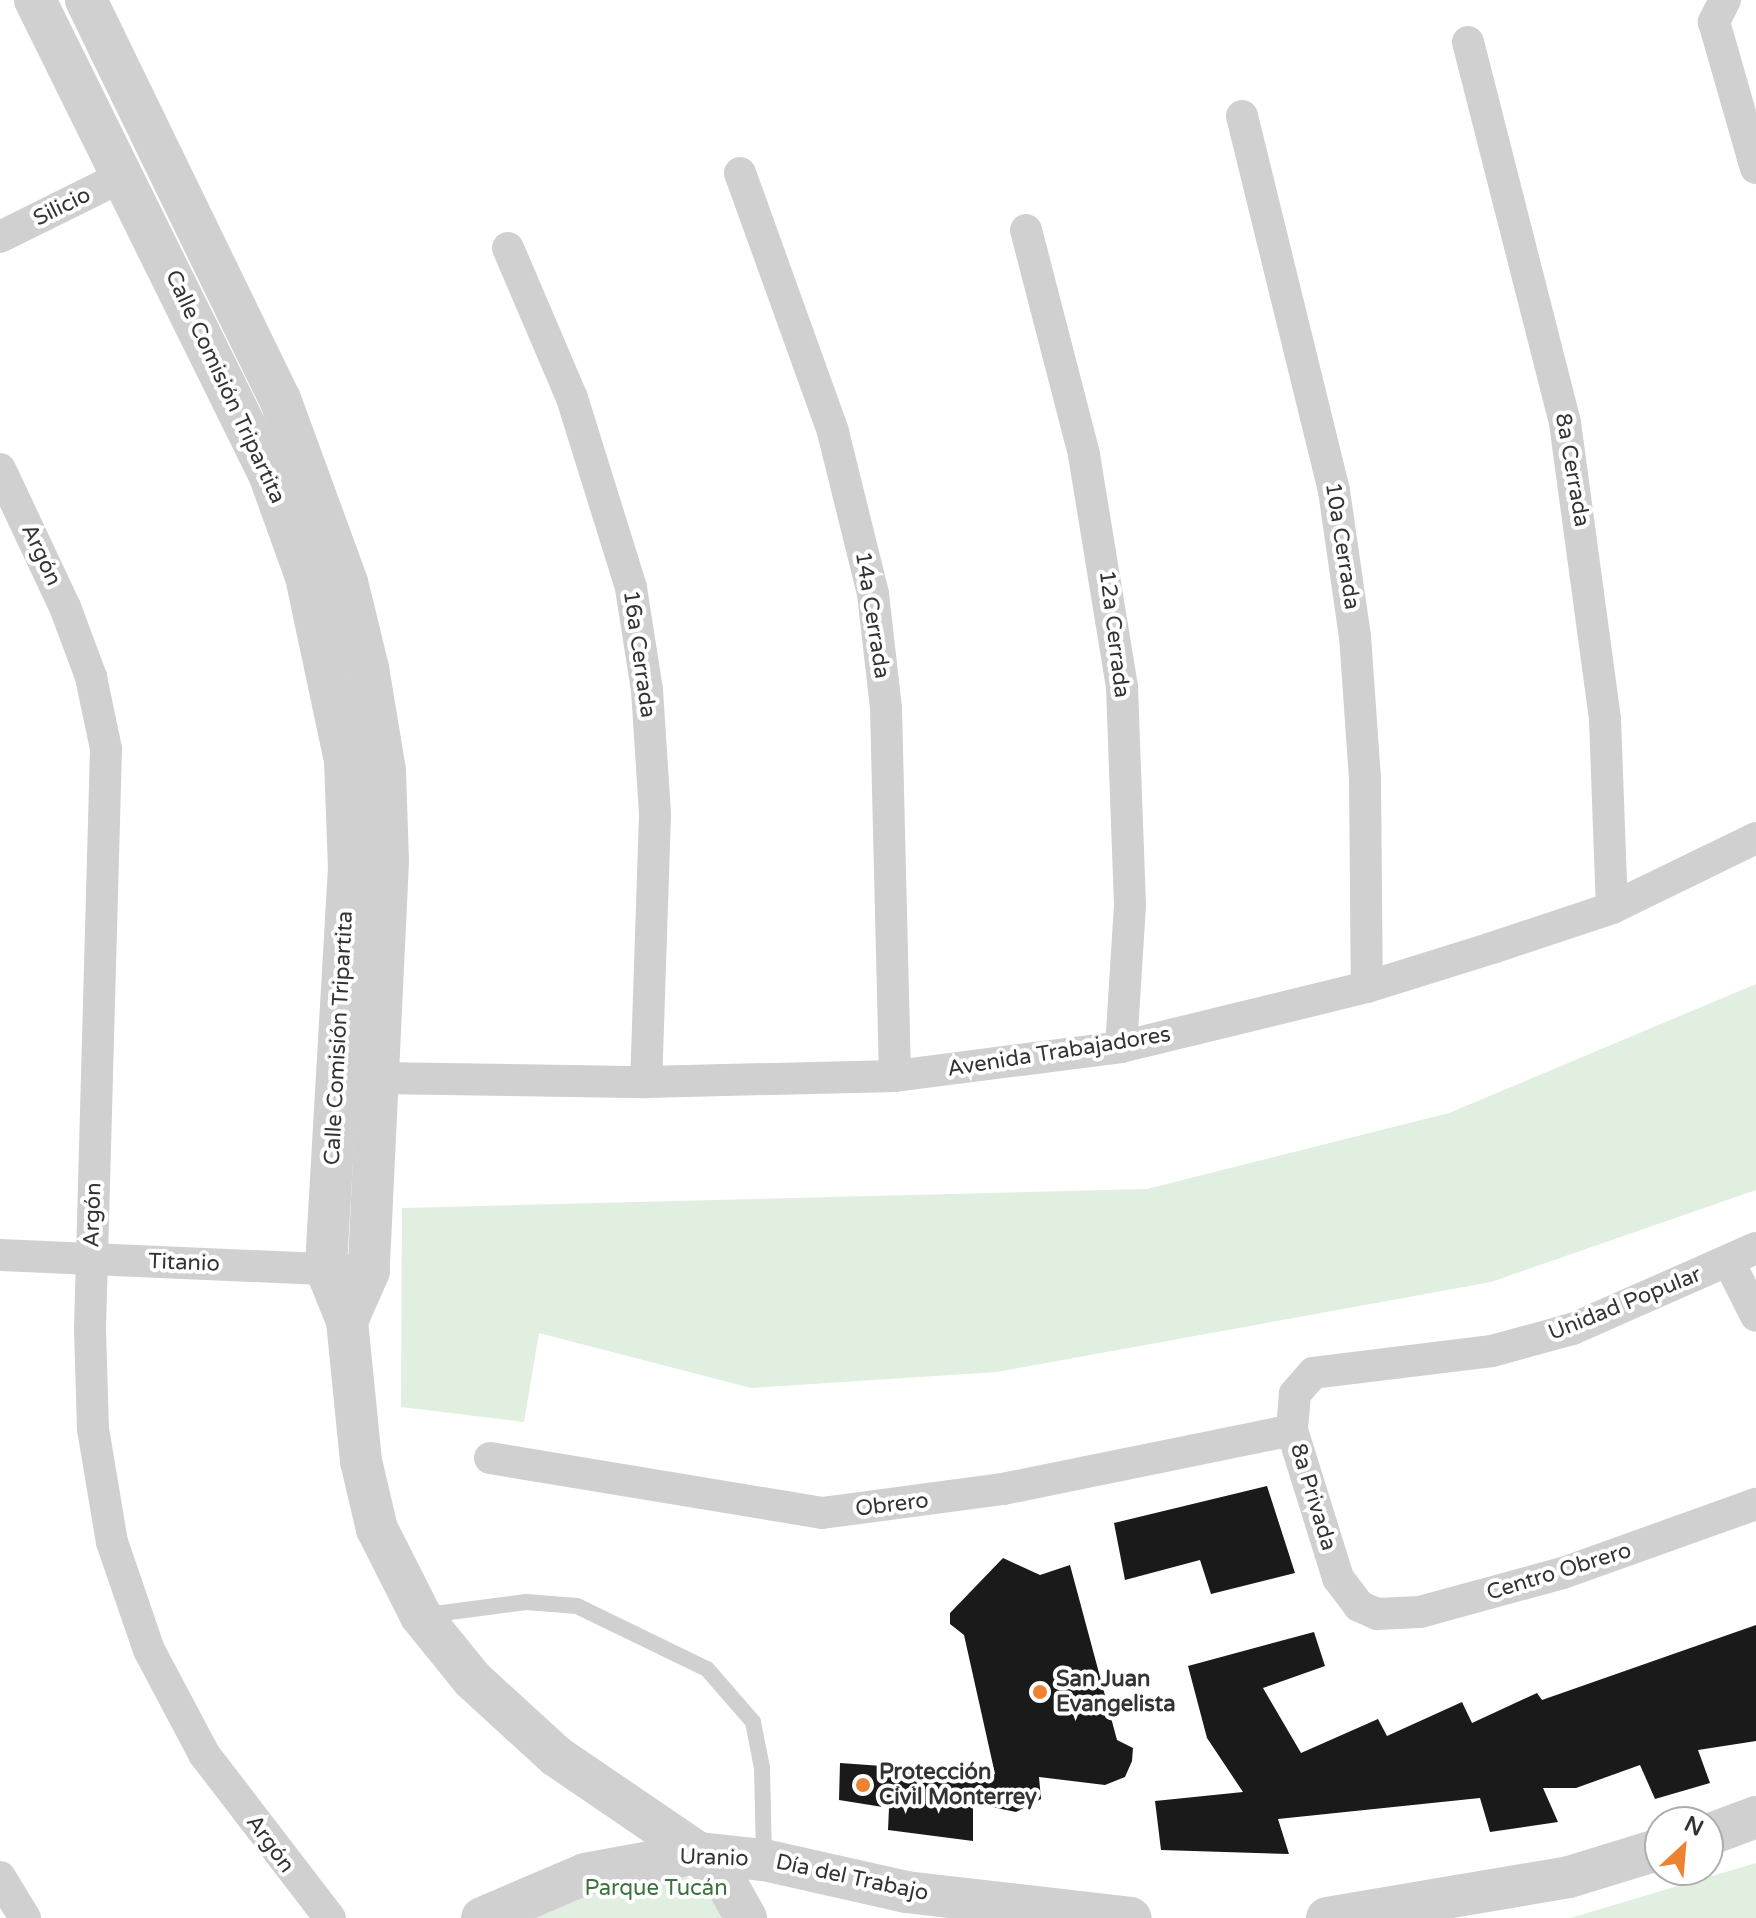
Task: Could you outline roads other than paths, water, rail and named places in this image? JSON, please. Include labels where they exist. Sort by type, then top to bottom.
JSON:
[{"type":"street","name":"Calle Comisión Tripartita","points":[[35,0],[269,474],[306,577],[345,760],[349,867],[326,1269],[347,1321],[361,1461],[377,1529],[421,1616],[519,1727],[698,1853],[724,1879],[746,1918]]},
{"type":"street","name":"Calle Comisión Tripartita","points":[[86,0],[280,399],[347,582],[385,771],[388,861],[369,1271],[347,1321]]},
{"type":"street","points":[[1719,11],[1756,168]]},
{"type":"street","name":"8a Cerrada","points":[[1468,42],[1565,423],[1605,719],[1612,908]]},
{"type":"street","name":"10a Cerrada","points":[[1242,116],[1337,505],[1355,636],[1365,778],[1367,987]]},
{"type":"street","name":"14a Cerrada","points":[[740,173],[833,432],[873,594],[888,738],[895,1076]]},
{"type":"street","name":"Silicio","points":[[0,237],[123,176]]},
{"type":"street","name":"12a Cerrada","points":[[1026,230],[1084,455],[1122,687],[1130,905],[1121,1047]]},
{"type":"street","name":"16a Cerrada","points":[[508,248],[572,398],[631,588],[647,690],[655,815],[646,1082]]},
{"type":"street","name":"Argón","points":[[0,469],[70,621],[91,677],[106,749],[92,1260],[93,1429],[112,1542],[149,1650],[204,1754],[330,1918]]},
{"type":"street","name":"Avenida Trabajadores","points":[[377,1078],[646,1082],[895,1076],[1121,1047],[1367,987],[1612,908],[1756,838]]},
{"type":"street","name":"Titanio","points":[[0,1255],[369,1271]]},
{"type":"street","points":[[1742,1255],[1756,1316]]},
{"type":"street","name":"Unidad Popular","points":[[1302,1381],[1328,1368],[1492,1351],[1572,1329],[1742,1255]]},
{"type":"street","name":"8a Privada","points":[[1302,1381],[1295,1394],[1292,1430],[1338,1578],[1359,1606]]},
{"type":"street","name":"Obrero","points":[[490,1458],[822,1513],[975,1494],[1292,1430]]},
{"type":"street","name":"Centro Obrero","points":[[1359,1606],[1388,1615],[1420,1612],[1563,1573],[1756,1504]]},
{"type":"street","points":[[1724,1829],[1756,1817]]},
{"type":"street","name":"Uranio","points":[[482,1918],[585,1874],[698,1853],[764,1860]]},
{"type":"street","points":[[1327,1918],[1569,1877],[1644,1854]]},
{"type":"street","name":"Día del Trabajo","points":[[764,1860],[906,1892],[1130,1918]]},
{"type":"street","points":[[0,1877],[25,1918]]},
{"type":"lane","points":[[421,1616],[526,1602],[577,1606],[707,1669],[753,1722],[762,1768],[764,1860]]},
{"type":"place","name":"San Juan Evangelista","points":[[1040,1692]]},
{"type":"place","name":"Protección Civil Monterrey","points":[[863,1785]]},
{"type":"park label","name":"Parque Tucán","points":[[656,1889]]}]
